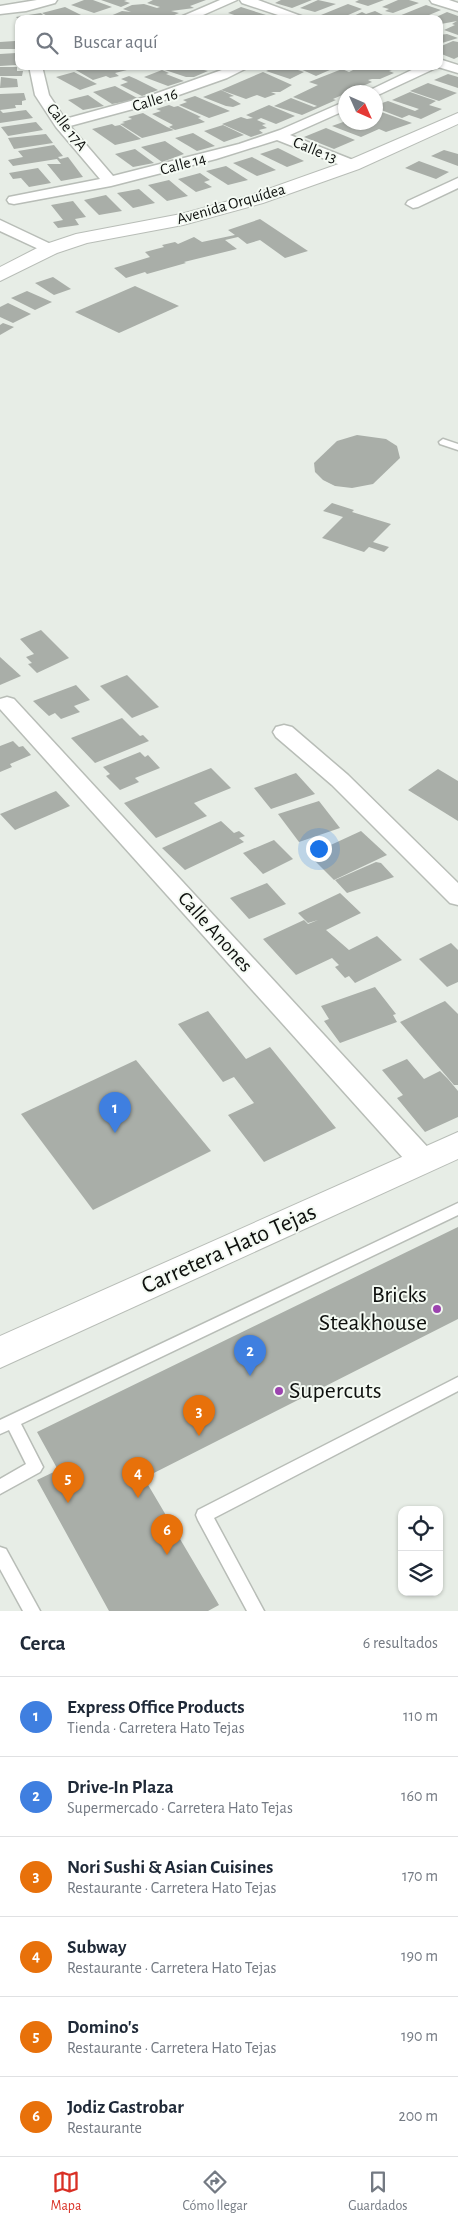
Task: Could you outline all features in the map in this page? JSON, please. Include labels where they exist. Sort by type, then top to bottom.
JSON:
[{"type":"street","points":[[0,10],[26,7],[51,0]]},
{"type":"street","points":[[192,15],[231,0]]},
{"type":"street","points":[[246,0],[291,15]]},
{"type":"street","points":[[436,0],[458,7]]},
{"type":"street","points":[[443,64],[458,69]]},
{"type":"street","name":"Calle 17A","points":[[37,70],[42,95],[61,124],[111,182]]},
{"type":"street","name":"Calle 16","points":[[61,124],[119,111],[186,90],[235,70]]},
{"type":"street","points":[[383,88],[423,70]]},
{"type":"street","name":"Calle 14","points":[[14,200],[111,182],[191,163],[277,135],[338,108]]},
{"type":"street","name":"Avenida Orquídea","points":[[0,275],[50,249],[83,238],[183,219],[257,199],[353,166],[458,118]]},
{"type":"street","name":"Calle 13","points":[[277,135],[353,166]]},
{"type":"street","points":[[413,204],[458,182]]},
{"type":"street","points":[[0,225],[50,249]]},
{"type":"street","name":"Calle Anones","points":[[7,704],[423,1161]]},
{"type":"street","points":[[284,732],[340,780],[458,898]]},
{"type":"street","name":"Carretera Hato Tejas","points":[[0,1353],[458,1145]]},
{"type":"lane","points":[[443,442],[458,448]]},
{"type":"lane","points":[[0,1487],[35,1466],[6,1424],[458,1208]]},
{"type":"lane","points":[[256,1611],[204,1515],[458,1384]]},
{"type":"lane","points":[[0,1554],[32,1611]]},
{"type":"building","points":[[84,0],[93,0],[112,7],[94,13],[71,5]]},
{"type":"building","points":[[101,0],[127,0],[124,1],[130,3],[121,7]]},
{"type":"building","points":[[153,0],[206,0],[190,6],[194,8],[171,11],[179,13],[174,15],[113,15],[122,11],[131,12],[123,9],[132,5],[144,4],[157,8],[160,7],[147,3]]},
{"type":"building","points":[[281,0],[312,0],[292,8],[275,3]]},
{"type":"building","points":[[318,0],[336,4],[315,12],[300,8]]},
{"type":"building","points":[[359,0],[384,0],[368,6],[355,2]]},
{"type":"building","points":[[398,0],[409,0],[419,3],[393,13],[385,11],[389,9],[382,7]]},
{"type":"building","points":[[348,4],[362,9],[348,15],[321,15]]},
{"type":"building","points":[[426,5],[441,10],[429,15],[401,15]]},
{"type":"building","points":[[65,7],[81,15],[46,15],[42,13]]},
{"type":"building","points":[[241,7],[266,15],[234,15],[228,13]]},
{"type":"building","points":[[375,11],[383,15],[356,15],[362,12],[366,14]]},
{"type":"building","points":[[447,12],[458,16],[458,35],[444,30],[455,25],[452,24],[457,21],[443,24],[443,15],[441,15]]},
{"type":"building","points":[[443,34],[447,34],[458,38],[443,43]]},
{"type":"building","points":[[15,41],[15,49],[0,49],[0,42]]},
{"type":"building","points":[[453,41],[458,42],[458,57],[454,59],[443,55],[443,45]]},
{"type":"building","points":[[15,53],[15,65],[0,66],[0,54]]},
{"type":"building","points":[[0,67],[15,67],[17,71],[23,71],[22,76],[0,76]]},
{"type":"building","points":[[76,70],[126,70],[115,73],[119,76],[110,78],[106,76],[93,80]]},
{"type":"building","points":[[162,70],[169,73],[166,74],[184,81],[168,86],[144,77]]},
{"type":"building","points":[[165,70],[208,71],[194,77],[186,77]]},
{"type":"building","points":[[298,70],[304,72],[290,79],[266,71]]},
{"type":"building","points":[[303,70],[330,70],[316,76]]},
{"type":"building","points":[[339,70],[349,72],[353,70],[392,70],[389,71],[394,73],[380,79],[368,80],[372,82],[365,85],[338,85],[338,97],[333,99],[336,100],[302,115],[274,106],[291,98],[314,107],[317,106],[293,97],[318,85],[309,82]]},
{"type":"building","points":[[74,72],[97,84],[80,90],[56,77]]},
{"type":"building","points":[[263,72],[292,85],[280,92],[271,92],[276,94],[265,98],[257,95],[246,99],[221,90]]},
{"type":"building","points":[[448,74],[458,77],[458,88],[434,80]]},
{"type":"building","points":[[129,76],[158,90],[142,96],[120,85],[128,82],[121,79]]},
{"type":"building","points":[[1,77],[17,79],[18,87],[0,88]]},
{"type":"building","points":[[428,83],[457,93],[439,101],[410,91]]},
{"type":"building","points":[[115,86],[139,99],[112,104],[93,92]]},
{"type":"building","points":[[221,90],[234,96],[229,97],[241,104],[233,107],[226,106],[203,97]]},
{"type":"building","points":[[410,92],[436,101],[429,105],[442,109],[421,119],[409,115],[402,118],[383,111],[383,103],[388,101],[415,111],[419,109],[392,100]]},
{"type":"building","points":[[24,93],[26,100],[22,101],[22,105],[15,105],[16,108],[0,110],[0,94]]},
{"type":"building","points":[[88,95],[104,106],[83,110],[68,100]]},
{"type":"building","points":[[195,96],[230,111],[209,118],[179,105],[187,102],[183,100]]},
{"type":"building","points":[[169,105],[178,106],[201,117],[198,118],[205,122],[175,130],[169,127],[173,125],[152,114],[161,111],[156,109]]},
{"type":"building","points":[[269,105],[295,116],[276,124],[261,118],[257,120],[266,124],[262,125],[267,128],[259,130],[263,133],[251,137],[222,124],[241,117],[253,118],[246,115]]},
{"type":"building","points":[[0,110],[3,113],[26,110],[33,118],[0,123]]},
{"type":"building","points":[[143,113],[174,130],[142,138],[120,124],[132,119],[128,117]]},
{"type":"building","points":[[383,113],[412,123],[386,132],[381,130],[383,130]]},
{"type":"building","points":[[36,122],[43,130],[8,136],[1,127]]},
{"type":"building","points":[[112,124],[115,126],[120,125],[141,139],[115,145],[92,129]]},
{"type":"building","points":[[223,125],[244,135],[224,142],[204,131]]},
{"type":"building","points":[[326,128],[355,140],[334,149],[304,137]]},
{"type":"building","points":[[343,130],[377,130],[361,137]]},
{"type":"building","points":[[193,133],[215,146],[197,151],[175,138]]},
{"type":"building","points":[[46,134],[53,143],[14,149],[8,138]]},
{"type":"building","points":[[165,141],[184,154],[162,162],[141,147]]},
{"type":"building","points":[[54,145],[63,156],[58,157],[60,159],[68,157],[83,177],[61,181],[47,164],[61,164],[57,159],[13,166],[8,160],[23,157],[18,151]]},
{"type":"building","points":[[278,148],[304,161],[287,167],[260,154]]},
{"type":"building","points":[[135,149],[154,163],[133,167],[115,154]]},
{"type":"building","points":[[444,150],[458,154],[458,166],[431,156]]},
{"type":"building","points":[[252,157],[276,170],[257,176],[233,163]]},
{"type":"building","points":[[419,161],[449,172],[436,179],[405,168]]},
{"type":"building","points":[[226,166],[248,180],[228,185],[206,171]]},
{"type":"building","points":[[38,168],[51,183],[29,187],[21,178],[13,179],[9,173]]},
{"type":"building","points":[[200,173],[210,180],[204,182],[212,187],[196,192],[178,179]]},
{"type":"building","points":[[169,180],[188,196],[167,201],[148,185]]},
{"type":"building","points":[[139,189],[155,203],[133,208],[117,193]]},
{"type":"building","points":[[106,195],[122,211],[99,215],[84,200]]},
{"type":"building","points":[[73,201],[86,217],[75,219],[79,225],[58,228],[53,222],[63,220],[51,205]]},
{"type":"building","points":[[260,219],[308,251],[285,258],[260,240],[247,244],[238,237],[225,240],[237,249],[184,262],[186,263],[147,274],[145,272],[126,278],[114,268],[150,257],[145,252],[164,247],[162,245],[175,242],[178,244],[194,237],[202,242],[235,235],[228,230]]},
{"type":"building","points":[[53,277],[71,289],[54,295],[35,283]]},
{"type":"building","points":[[135,286],[179,306],[119,333],[75,312]]},
{"type":"building","points":[[27,291],[52,302],[35,310],[11,298]]},
{"type":"building","points":[[8,303],[31,314],[13,323],[0,317],[0,307]]},
{"type":"building","points":[[3,323],[14,327],[0,335],[0,325]]},
{"type":"building","points":[[357,435],[386,439],[397,446],[400,458],[373,484],[352,488],[335,486],[323,480],[315,472],[314,463],[337,441]]},
{"type":"building","points":[[332,503],[354,510],[352,512],[391,524],[373,542],[389,547],[384,552],[369,547],[364,552],[322,538],[343,517],[323,511]]},
{"type":"building","points":[[41,630],[69,658],[37,673],[28,664],[32,663],[26,657],[34,654],[20,639]]},
{"type":"building","points":[[0,657],[21,676],[0,685]]},
{"type":"building","points":[[127,675],[159,707],[132,718],[100,686]]},
{"type":"building","points":[[76,685],[90,700],[74,706],[80,712],[61,719],[55,713],[49,716],[33,701]]},
{"type":"building","points":[[122,718],[140,736],[143,735],[149,741],[95,763],[71,738]]},
{"type":"building","points":[[13,741],[19,747],[23,746],[31,755],[10,764],[12,767],[0,772],[0,746]]},
{"type":"building","points":[[140,752],[145,757],[148,755],[160,768],[135,778],[139,782],[120,790],[106,776],[110,774],[103,767]]},
{"type":"building","points":[[211,768],[231,788],[194,803],[207,816],[156,838],[124,803]]},
{"type":"building","points":[[438,769],[458,781],[458,821],[408,790]]},
{"type":"building","points":[[296,773],[315,794],[271,809],[254,788]]},
{"type":"building","points":[[56,791],[70,806],[15,830],[0,814]]},
{"type":"building","points":[[319,801],[340,828],[299,842],[278,814]]},
{"type":"building","points":[[221,821],[234,833],[239,831],[245,836],[239,838],[244,842],[185,870],[162,848]]},
{"type":"building","points":[[361,831],[387,855],[334,880],[309,855]]},
{"type":"building","points":[[274,840],[293,859],[263,874],[243,853]]},
{"type":"building","points":[[376,862],[381,863],[394,877],[347,893],[335,880]]},
{"type":"building","points":[[267,883],[286,904],[249,919],[230,898]]},
{"type":"building","points":[[340,893],[361,913],[326,930],[349,950],[377,936],[402,960],[355,983],[349,976],[345,978],[335,967],[339,965],[332,958],[296,975],[263,939],[304,920],[308,924],[318,920],[308,923],[298,913]]},
{"type":"building","points":[[451,943],[458,950],[458,982],[447,987],[419,959]]},
{"type":"building","points":[[375,987],[396,1014],[393,1015],[397,1022],[340,1043],[324,1021],[329,1019],[321,1006]]},
{"type":"building","points":[[445,1001],[458,1014],[458,1085],[454,1085],[400,1022]]},
{"type":"building","points":[[208,1011],[246,1059],[270,1047],[336,1128],[264,1162],[228,1115],[254,1103],[234,1077],[223,1082],[178,1024]]},
{"type":"building","points":[[407,1059],[424,1079],[440,1071],[448,1079],[458,1091],[458,1117],[425,1132],[397,1098],[403,1095],[382,1070]]},
{"type":"building","points":[[136,1060],[211,1151],[93,1210],[21,1114]]},
{"type":"building","points":[[458,1227],[458,1319],[144,1478],[219,1605],[208,1611],[109,1611],[37,1480],[58,1470],[37,1432]]},
{"type":"place","name":"Express Office Products","points":[[115,1133]]},
{"type":"place","name":"Bricks Steakhouse","points":[[437,1309]]},
{"type":"place","name":"Drive-In Plaza","points":[[250,1376]]},
{"type":"place","name":"Supercuts","points":[[279,1391]]},
{"type":"place","name":"Nori Sushi & Asian Cuisines","points":[[199,1436]]},
{"type":"place","name":"Subway","points":[[138,1498]]},
{"type":"place","name":"Domino's","points":[[68,1503]]},
{"type":"place","name":"Jodiz Gastrobar","points":[[167,1555]]}]
